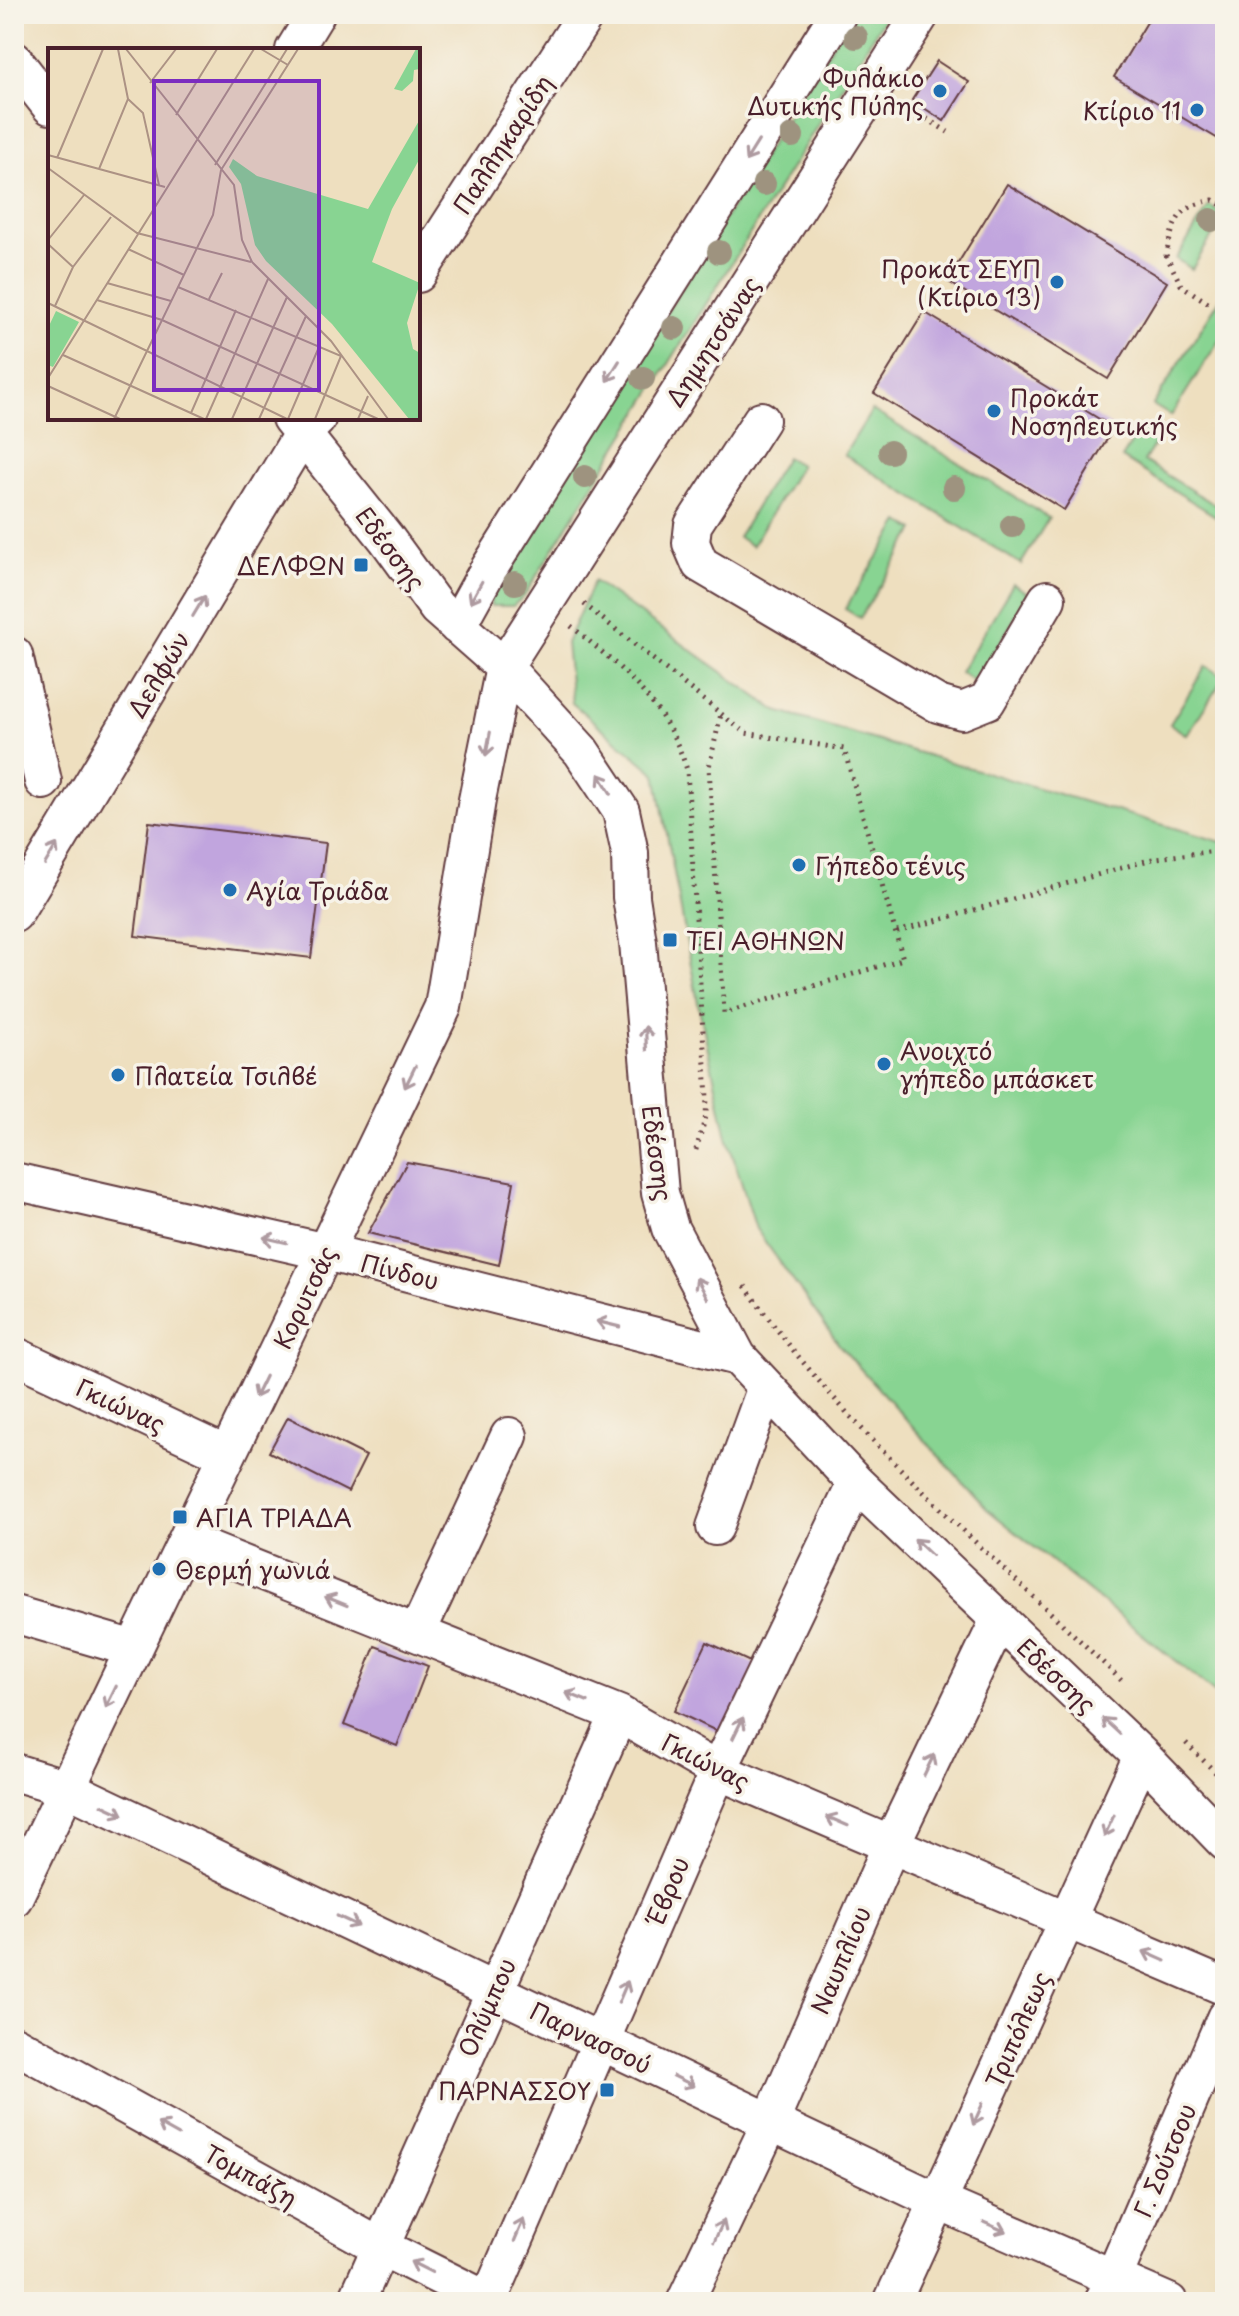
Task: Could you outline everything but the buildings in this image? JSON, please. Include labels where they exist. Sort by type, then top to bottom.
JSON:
[{"type":"street","points":[[295,48],[316,14]]},
{"type":"street","name":"Παλληκαρίδη","points":[[420,271],[586,14]]},
{"type":"street","points":[[457,626],[488,570],[838,14]]},
{"type":"street","name":"Δημητσάνας","points":[[504,667],[921,14]]},
{"type":"street","points":[[14,60],[48,103]]},
{"type":"street","points":[[761,420],[693,525],[691,543],[700,564],[938,704],[962,711],[987,701],[1047,599]]},
{"type":"street","name":"Εδέσσης","points":[[303,423],[437,608],[504,667],[581,751],[621,811],[630,853],[631,897],[641,972],[660,1193],[670,1228],[738,1357],[856,1483],[1142,1756],[1225,1842]]},
{"type":"street","name":"Δελφών","points":[[14,914],[303,423]]},
{"type":"street","points":[[14,655],[28,777],[88,793]]},
{"type":"street","name":"Κορυτσάς","points":[[14,1898],[443,1007],[477,800],[504,667]]},
{"type":"street","name":"Πίνδου","points":[[14,1181],[326,1252],[738,1357]]},
{"type":"street","name":"Γκιώνας","points":[[14,1355],[227,1455]]},
{"type":"street","points":[[715,1527],[766,1387]]},
{"type":"street","points":[[417,1633],[509,1436]]},
{"type":"street","name":"Έβρου","points":[[489,2302],[718,1771],[856,1483]]},
{"type":"street","name":"Γκιώνας","points":[[186,1541],[619,1714],[718,1771],[1225,1987]]},
{"type":"street","points":[[14,1614],[134,1649]]},
{"type":"street","name":"Ναυπλίου","points":[[685,2302],[770,2123],[891,1845],[999,1620]]},
{"type":"street","name":"Ολύμπου","points":[[356,2302],[619,1714]]},
{"type":"street","name":"Τριπόλεως","points":[[892,2302],[1142,1756]]},
{"type":"street","name":"Παρνασσού","points":[[14,1772],[67,1788],[494,1990],[939,2202],[1108,2290],[1169,2302]]},
{"type":"street","name":"Γ. Σούτσου","points":[[1108,2290],[1225,2018]]},
{"type":"street","name":"Τομπάζη","points":[[14,2044],[379,2246],[489,2302]]},
{"type":"path","points":[[875,87],[948,132]]},
{"type":"path","points":[[1208,303],[1181,285],[1166,255],[1174,220],[1195,203],[1213,200],[1225,207]]},
{"type":"path","points":[[551,593],[721,714],[745,733],[798,745],[844,749],[903,959],[724,1013],[709,767],[721,714]]},
{"type":"path","name":"Εδέσσης","points":[[551,593],[648,694],[679,745],[687,770],[707,1098],[706,1116],[694,1162]]},
{"type":"path","points":[[897,932],[1156,858],[1225,850]]},
{"type":"path","name":"Εδέσσης","points":[[738,1275],[768,1318],[880,1448],[1125,1684]]},
{"type":"path","points":[[1181,1739],[1225,1782]]},
{"type":"green space","points":[[851,14],[887,14],[524,596],[513,606],[491,606],[490,598]]},
{"type":"green space","points":[[1209,206],[1225,215],[1192,269],[1176,259]]},
{"type":"green space","points":[[1225,291],[1225,331],[1171,416],[1153,405]]},
{"type":"green space","points":[[872,410],[1049,518],[1021,564],[844,455]]},
{"type":"green space","points":[[1141,428],[1158,439],[1144,461],[1225,511],[1225,522],[1122,458]]},
{"type":"green space","points":[[786,457],[800,465],[752,546],[738,537]]},
{"type":"green space","points":[[900,522],[915,530],[860,618],[845,609]]},
{"type":"green space","points":[[594,581],[777,711],[1225,843],[1225,1701],[987,1509],[840,1346],[756,1229],[727,1137],[698,1003],[656,774],[572,703],[566,643]]},
{"type":"green space","points":[[1013,584],[1030,594],[976,682],[960,672]]},
{"type":"green space","points":[[1206,666],[1224,677],[1187,735],[1170,724]]},
{"type":"place","name":"Φυλάκιο Δυτικής Πύλης","points":[[940,91]]},
{"type":"place","name":"Κτίριο 11","points":[[1197,110]]},
{"type":"place","name":"Προκάτ ΣΕΥΠ (Κτίριο 13)","points":[[1057,282]]},
{"type":"place","name":"Προκάτ Νοσηλευτικής","points":[[994,411]]},
{"type":"place","name":"ΔΕΛΦΏΝ","points":[[361,565]]},
{"type":"place","name":"Γήπεδο τένις","points":[[799,865]]},
{"type":"place","name":"Αγία Τριάδα","points":[[230,890]]},
{"type":"place","name":"ΤΕΙ ΑΘΗΝΏΝ","points":[[670,940]]},
{"type":"place","name":"Ανοιχτό γήπεδο μπάσκετ","points":[[884,1064]]},
{"type":"place","name":"Πλατεία Τσιλβέ","points":[[118,1075]]},
{"type":"place","name":"ΑΓΙΑ ΤΡΙΑΔΑ","points":[[180,1517]]},
{"type":"place","name":"Θερμή γωνιά","points":[[159,1569]]},
{"type":"place","name":"ΠΑΡΝΑΣΣΟΥ","points":[[607,2090]]}]
